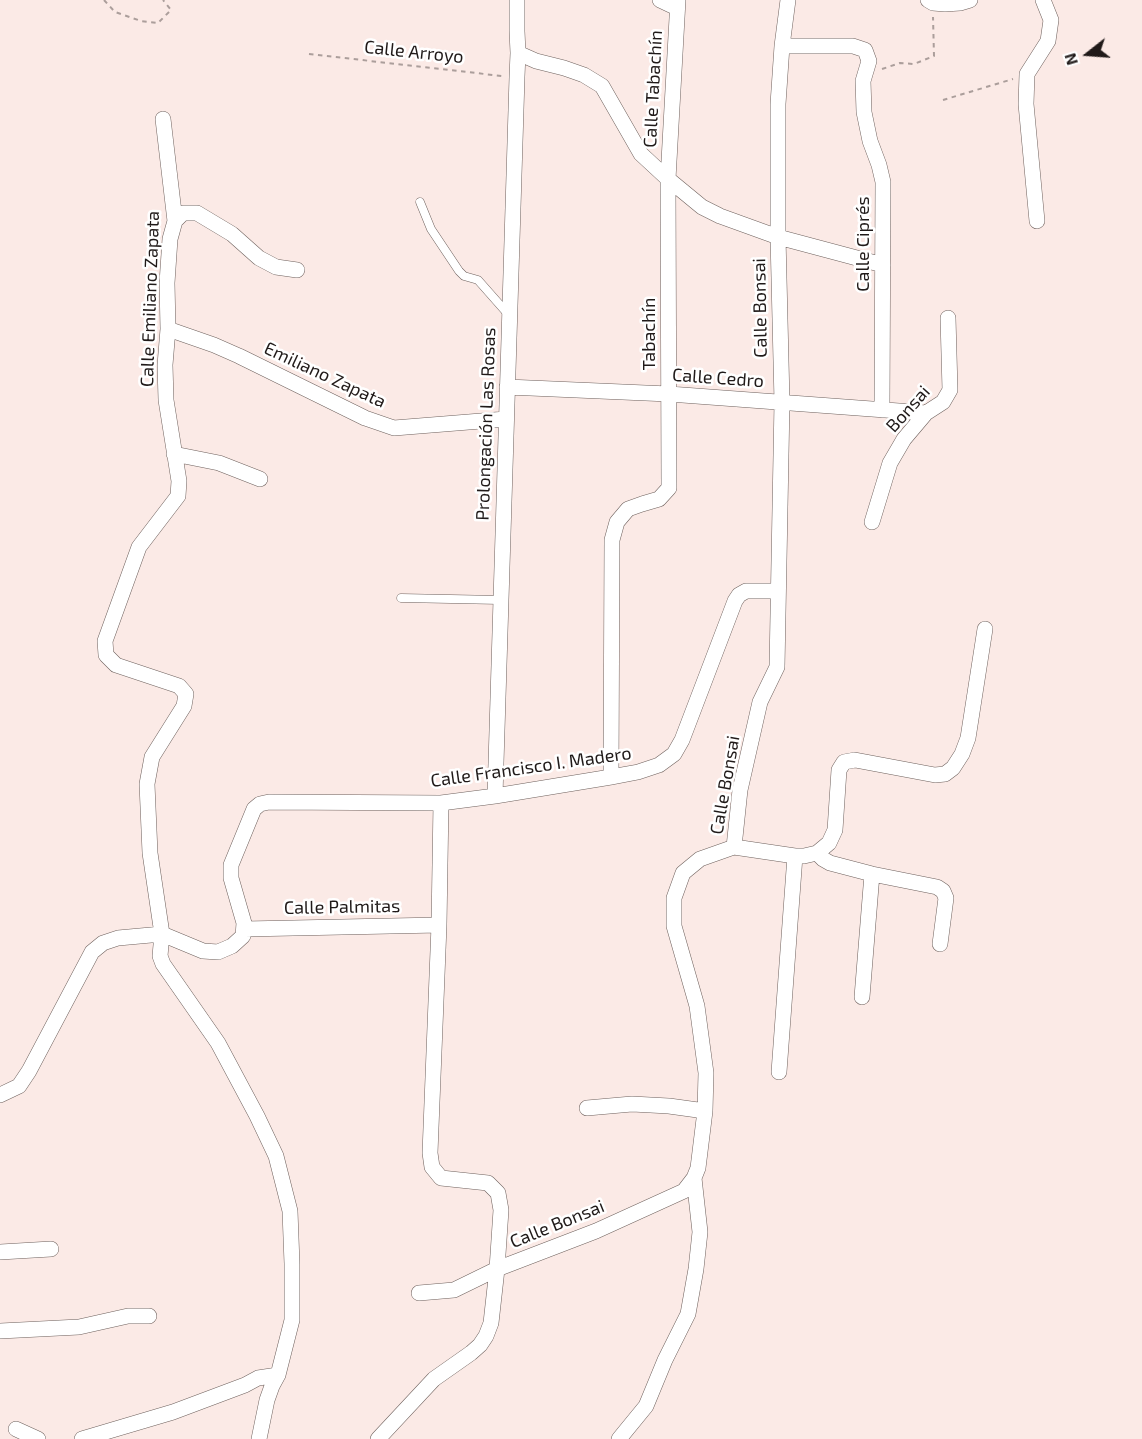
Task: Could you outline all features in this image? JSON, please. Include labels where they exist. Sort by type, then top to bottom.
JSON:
[{"type":"street","name":"Prolongación Las Rosas","points":[[495,796],[519,53],[517,0]]},
{"type":"street","points":[[660,0],[677,4]]},
{"type":"street","name":"Calle Bonsai","points":[[378,1439],[434,1379],[480,1345],[491,1323],[497,1269],[596,1231],[684,1191],[698,1168],[705,1111],[706,1073],[697,1006],[675,926],[674,898],[683,873],[700,858],[734,847],[740,790],[760,702],[777,667],[782,402],[778,104],[788,0]]},
{"type":"street","points":[[930,1],[945,4],[970,0]]},
{"type":"street","points":[[1037,221],[1026,104],[1028,74],[1048,41],[1051,20],[1043,0]]},
{"type":"street","name":"Calle Tabachín","points":[[668,179],[677,4]]},
{"type":"street","name":"Calle Ciprés","points":[[782,46],[853,46],[865,50],[869,61],[863,81],[864,112],[870,141],[883,182],[882,410]]},
{"type":"street","points":[[519,53],[536,61],[584,75],[602,86],[641,154],[702,207],[778,237],[883,265]]},
{"type":"street","name":"Calle Emiliano Zapata","points":[[163,119],[176,221],[170,238],[165,365],[166,400],[179,481],[178,495],[139,547],[105,641],[106,656],[116,665],[179,686],[186,694],[184,706],[152,757],[147,784],[150,853],[162,934],[160,956],[218,1043],[257,1116],[276,1156],[290,1210],[292,1320],[278,1376],[267,1400],[259,1439]]},
{"type":"street","name":"Tabachín","points":[[611,777],[612,540],[617,522],[628,509],[659,499],[669,488],[668,179]]},
{"type":"street","points":[[176,221],[183,213],[197,213],[232,234],[259,258],[276,267],[297,270]]},
{"type":"street","name":"Bonsai","points":[[872,522],[890,463],[904,439],[926,413],[943,402],[950,390],[948,318]]},
{"type":"street","name":"Emiliano Zapata","points":[[168,329],[214,345],[365,418],[394,428],[506,419]]},
{"type":"street","name":"Calle Cedro","points":[[507,387],[669,394],[926,413]]},
{"type":"street","points":[[174,454],[219,464],[260,479]]},
{"type":"street","name":"Calle Francisco I. Madero","points":[[244,929],[231,878],[231,865],[254,809],[260,804],[269,802],[441,803],[611,777],[659,765],[674,754],[682,740],[739,595],[746,591],[778,591]]},
{"type":"street","points":[[734,847],[795,856],[817,853],[829,843],[835,830],[839,770],[844,762],[855,760],[935,775],[945,774],[953,768],[968,738],[985,629]]},
{"type":"street","points":[[419,1293],[454,1290],[497,1269],[501,1210],[498,1193],[488,1183],[441,1178],[432,1167],[430,1153],[439,925],[441,803]]},
{"type":"street","points":[[817,853],[830,863],[937,887],[943,891],[946,898],[940,944]]},
{"type":"street","points":[[779,1072],[795,856]]},
{"type":"street","points":[[862,997],[872,874]]},
{"type":"street","name":"Calle Palmitas","points":[[244,929],[439,925]]},
{"type":"street","points":[[0,1095],[19,1086],[92,952],[103,943],[118,938],[162,934],[203,951],[218,952],[232,946],[243,936],[244,929]]},
{"type":"street","points":[[587,1108],[632,1104],[705,1111]]},
{"type":"street","points":[[619,1439],[646,1406],[665,1360],[688,1314],[700,1232],[694,1178]]},
{"type":"street","points":[[0,1252],[51,1249]]},
{"type":"street","points":[[0,1331],[79,1327],[128,1316],[149,1316]]},
{"type":"street","points":[[82,1439],[172,1412],[258,1378],[278,1376]]},
{"type":"street","points":[[16,1429],[38,1439]]},
{"type":"lane","points":[[420,202],[431,229],[459,271],[464,276],[478,280],[509,315]]},
{"type":"lane","points":[[401,598],[500,600]]},
{"type":"path","points":[[104,0],[115,12],[141,21],[158,23],[171,10],[163,0]]},
{"type":"path","points":[[863,81],[883,68],[900,63],[914,64],[934,57],[930,1]]},
{"type":"path","name":"Calle Arroyo","points":[[309,54],[517,77]]},
{"type":"path","points":[[943,100],[1028,74]]}]
